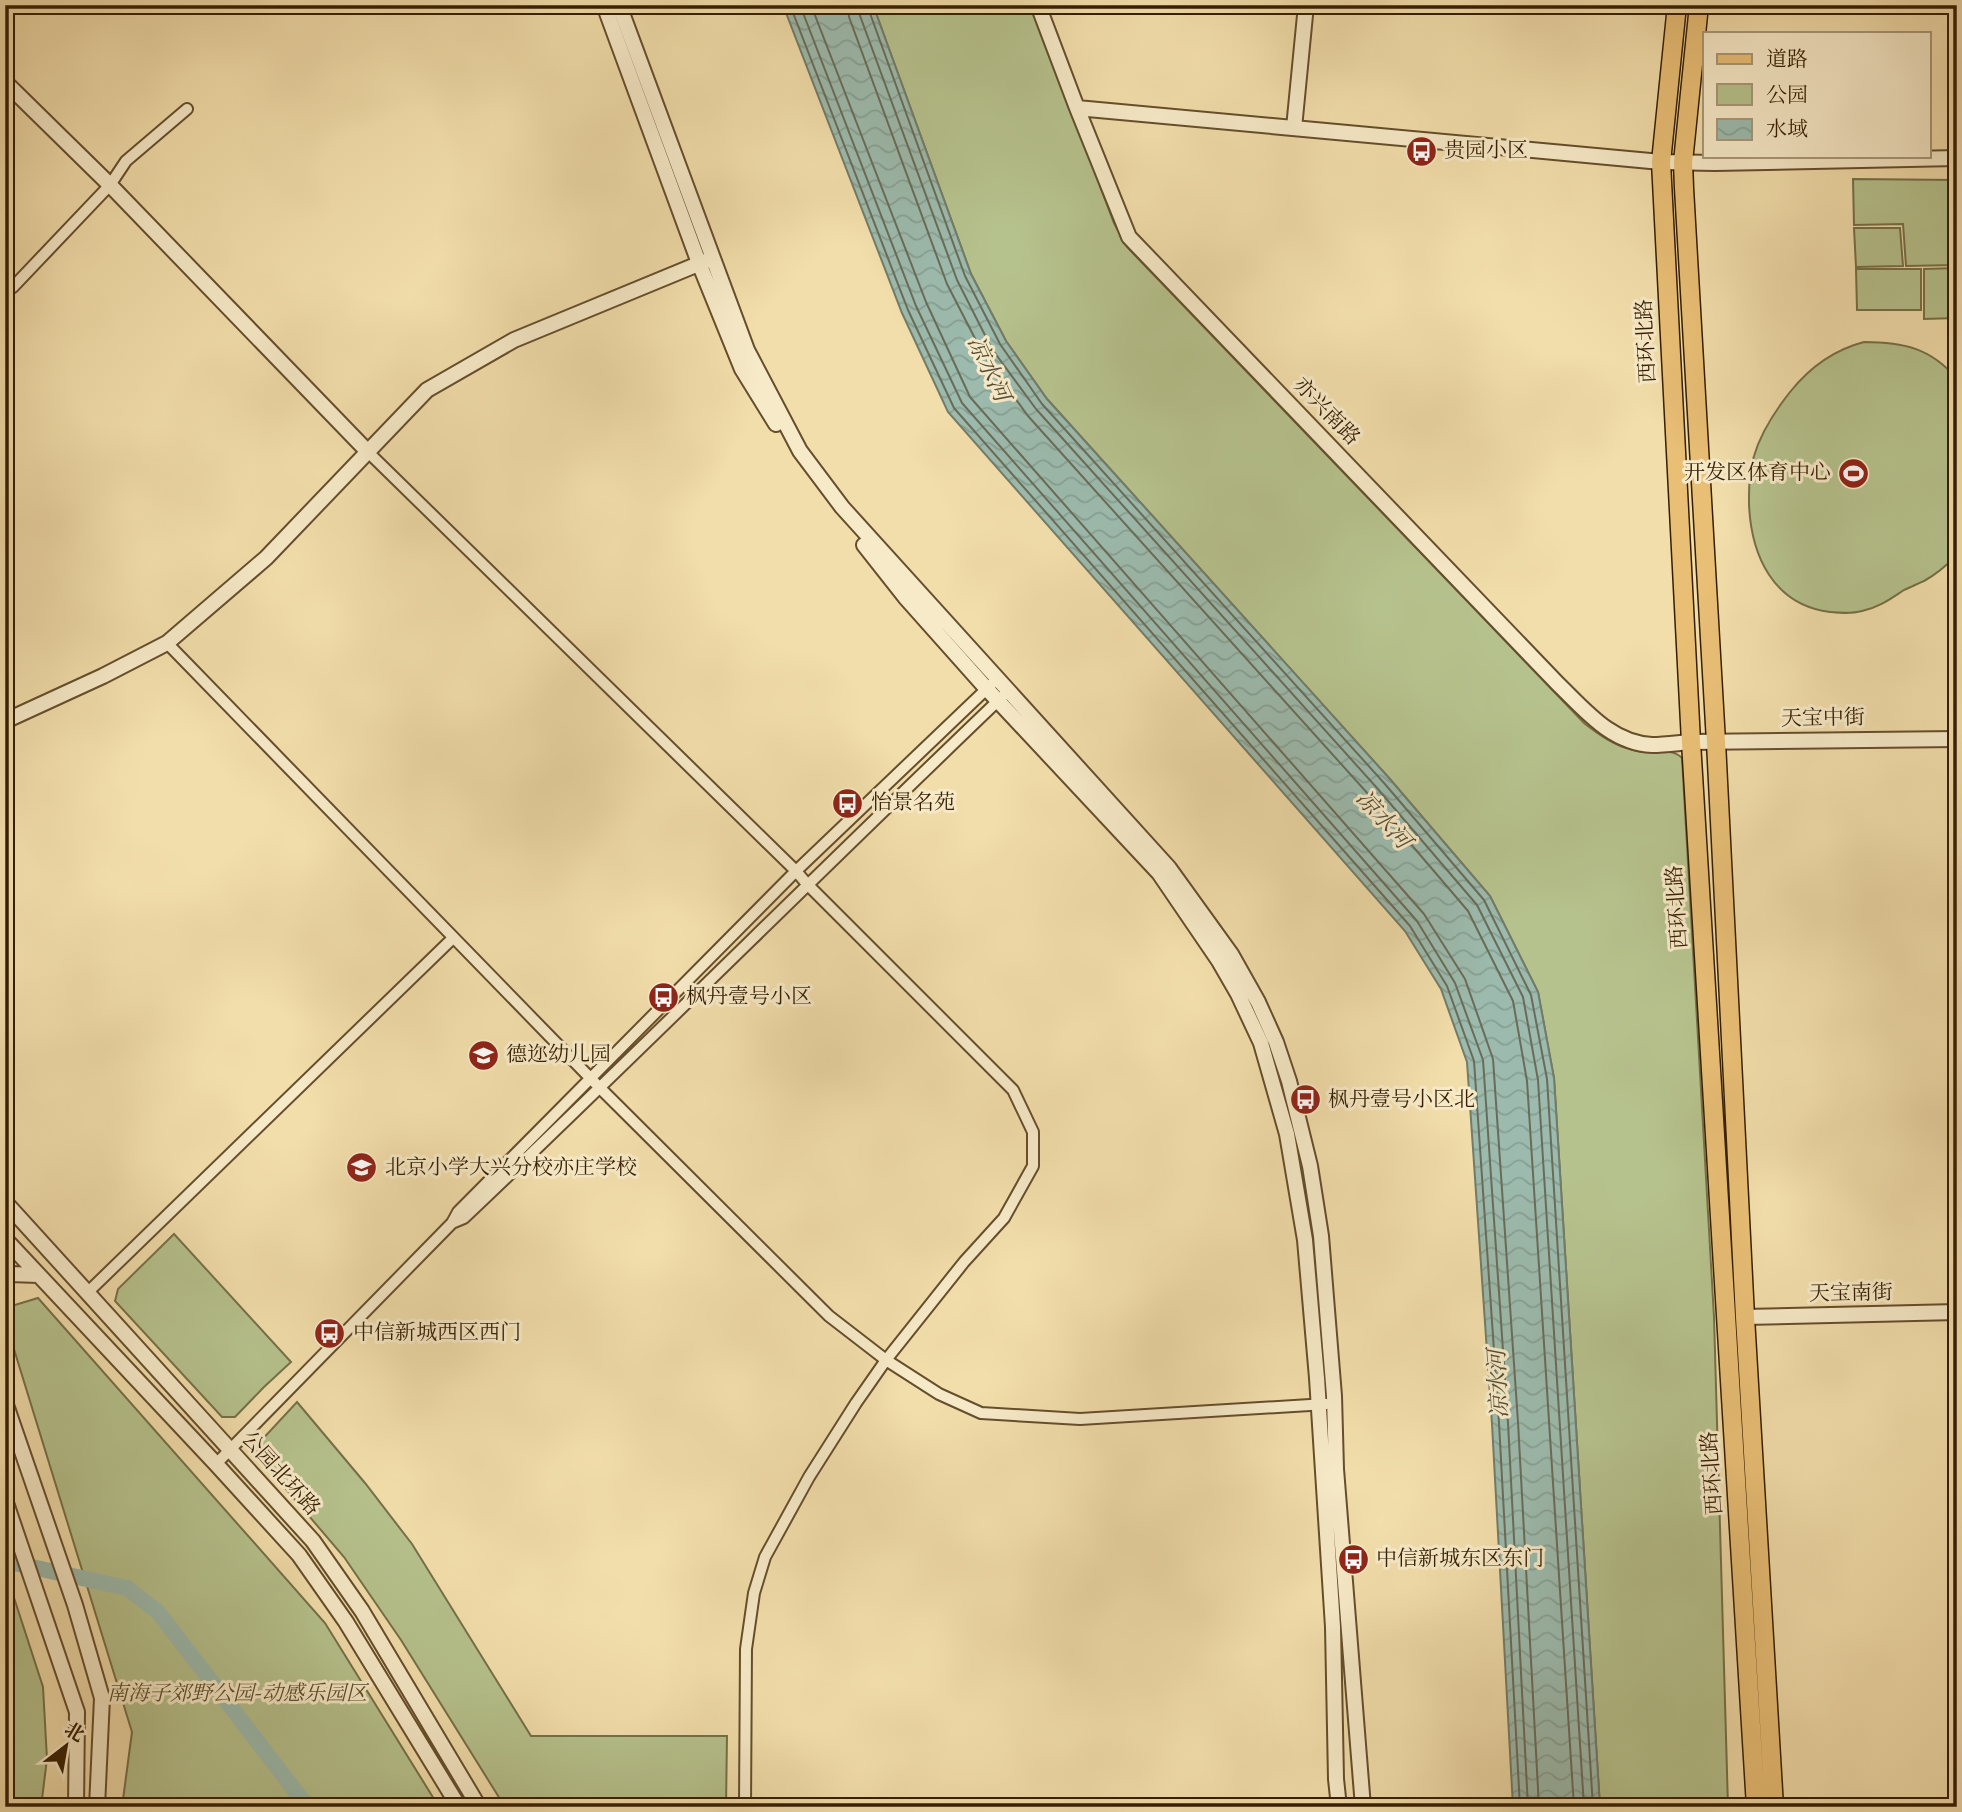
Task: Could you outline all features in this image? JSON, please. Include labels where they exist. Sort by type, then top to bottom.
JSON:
[{"type":"main road","name":"西环北路","points":[[1677,5],[1661,162],[1691,742],[1756,1807]]},
{"type":"main road","name":"西环北路","points":[[1699,5],[1683,162],[1774,1807]]},
{"type":"street","points":[[604,5],[706,260],[747,350],[800,451],[842,507],[991,684],[1169,868],[1231,954],[1258,1002],[1276,1042],[1289,1081],[1310,1166],[1321,1236],[1334,1404],[1336,1469],[1363,1807]]},
{"type":"street","points":[[619,5],[706,260]]},
{"type":"street","name":"亦兴南路","points":[[1038,5],[1129,237],[1603,728],[1627,740],[1651,745],[1691,742]]},
{"type":"street","points":[[1294,128],[1306,5]]},
{"type":"street","points":[[5,82],[110,185],[369,453],[796,870],[1013,1090],[1033,1132],[1033,1167],[1004,1218],[964,1262],[886,1360],[809,1477],[765,1557],[754,1593],[746,1650],[745,1807]]},
{"type":"street","points":[[1077,108],[1661,162],[1957,158]]},
{"type":"street","points":[[5,292],[13,287],[110,185],[126,161],[187,109]]},
{"type":"street","points":[[5,721],[167,643],[266,558],[427,390],[514,340],[706,260]]},
{"type":"street","points":[[167,643],[600,1088],[829,1316],[886,1360],[939,1394],[981,1413],[1080,1419],[1334,1404]]},
{"type":"street","points":[[216,1464],[452,1223],[458,1212],[796,870],[991,684]]},
{"type":"street","points":[[452,1223],[464,1219],[1003,695]]},
{"type":"street","points":[[1003,695],[1159,873],[1219,961],[1261,1043],[1287,1134],[1305,1240],[1333,1627],[1339,1807]]},
{"type":"street","name":"天宝中街","points":[[1691,742],[1957,739]]},
{"type":"street","points":[[87,1293],[453,938]]},
{"type":"street","name":"公园北环路","points":[[5,1202],[313,1541],[362,1611],[477,1803]]},
{"type":"street","name":"公园北环路","points":[[5,1239],[299,1555],[346,1622],[457,1803]]},
{"type":"street","points":[[5,1277],[38,1275]]},
{"type":"street","name":"天宝南街","points":[[1745,1317],[1957,1312]]},
{"type":"street","points":[[5,1402],[75,1605],[102,1698],[97,1807]]},
{"type":"street","points":[[5,1500],[77,1712],[76,1807]]},
{"type":"green space","points":[[873,5],[1032,5],[1114,223],[1127,247],[1585,724],[1623,747],[1642,752],[1669,752],[1682,758],[1714,1317],[1728,1807],[1600,1807],[1554,1078],[1538,992],[1490,896],[1389,778],[1047,399],[1006,341],[971,274]]},
{"type":"green space","points":[[1853,179],[1957,180],[1957,265],[1906,266],[1903,224],[1854,225]]},
{"type":"green space","points":[[1854,228],[1900,228],[1903,266],[1856,267]]},
{"type":"green space","points":[[1957,268],[1957,318],[1924,319],[1924,269]]},
{"type":"green space","points":[[1856,269],[1921,269],[1921,310],[1857,310]]},
{"type":"green space","name":"开发区体育中心","points":[[1864,342],[1891,343],[1915,349],[1937,360],[1957,379],[1957,555],[1929,578],[1868,610],[1854,613],[1830,612],[1794,599],[1769,575],[1754,541],[1749,504],[1750,474],[1765,430],[1798,383],[1814,367],[1832,355]]},
{"type":"green space","points":[[174,1234],[291,1362],[235,1417],[222,1417],[115,1301],[118,1289]]},
{"type":"green space","name":"南海子郊野公园-动感乐园区","points":[[38,1298],[325,1623],[439,1807],[122,1807],[132,1732],[5,1320],[5,1308]]},
{"type":"green space","points":[[297,1402],[412,1544],[531,1736],[727,1736],[726,1807],[505,1807],[401,1640],[344,1557],[256,1454],[258,1444]]},
{"type":"green space","points":[[5,1570],[43,1687],[47,1759],[41,1807],[5,1807]]},
{"type":"water","name":"凉水河","points":[[783,5],[873,5],[971,274],[1006,341],[1047,399],[1389,778],[1490,896],[1538,992],[1554,1078],[1600,1807],[1513,1807],[1492,1424],[1467,1062],[1441,989],[1405,931],[948,412],[902,313]]},
{"type":"waterway","points":[[5,1561],[127,1588],[158,1612],[303,1801],[312,1807]]},
{"type":"place","name":"贵园小区","points":[[1421,151]]},
{"type":"place","name":"开发区体育中心","points":[[1854,473]]},
{"type":"place","name":"怡景名苑","points":[[848,803]]},
{"type":"place","name":"枫丹壹号小区","points":[[663,997]]},
{"type":"place","name":"德迩幼儿园","points":[[483,1055]]},
{"type":"place","name":"枫丹壹号小区北","points":[[1305,1100]]},
{"type":"place","name":"北京小学大兴分校亦庄学校","points":[[362,1168]]},
{"type":"place","name":"中信新城西区西门","points":[[330,1333]]},
{"type":"place","name":"中信新城东区东门","points":[[1353,1559]]}]
